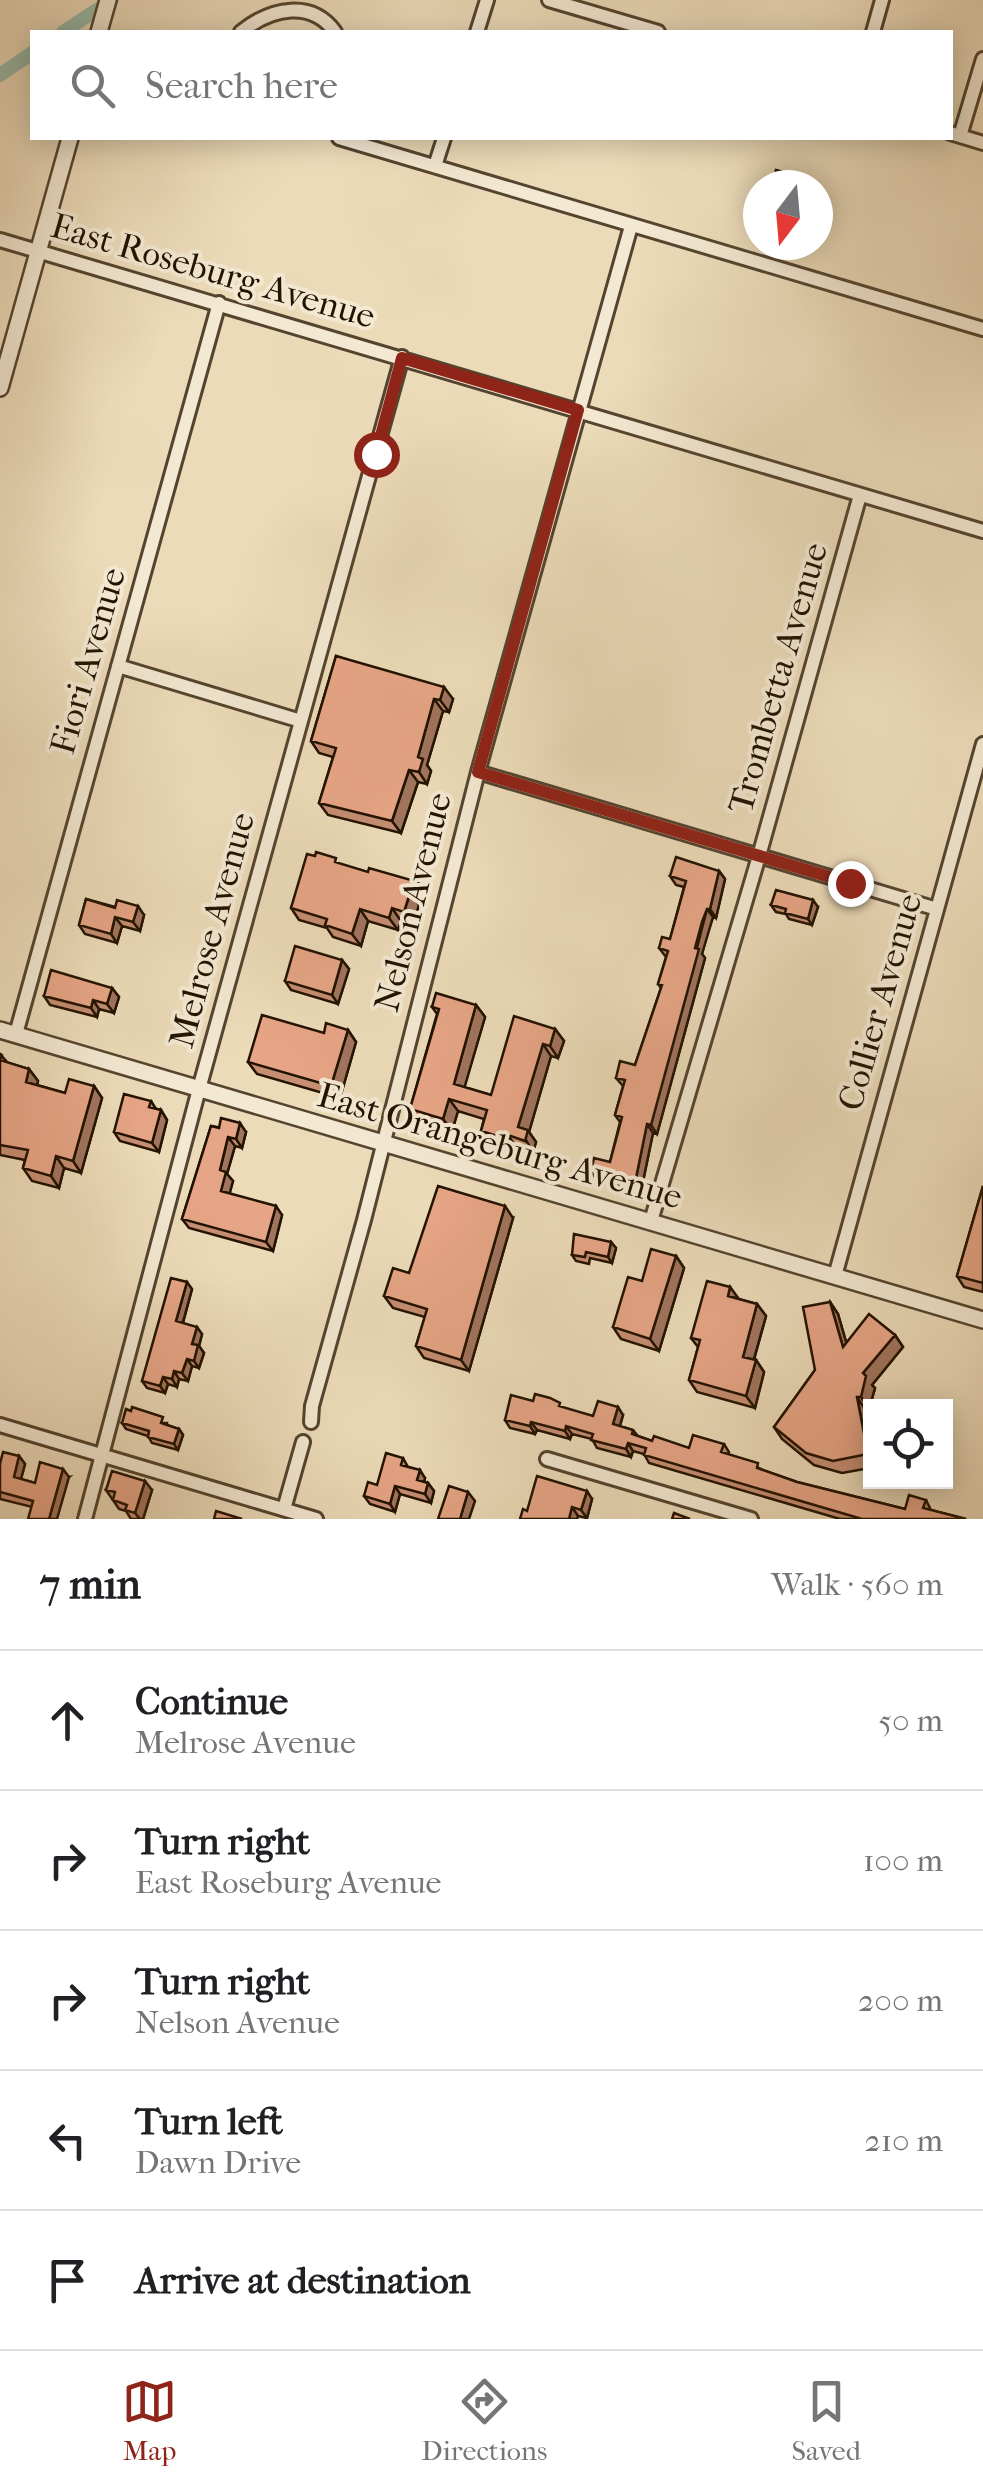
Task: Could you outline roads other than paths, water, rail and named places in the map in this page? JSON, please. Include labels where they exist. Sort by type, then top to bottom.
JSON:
[{"type":"street","points":[[100,27],[108,0]]},
{"type":"street","points":[[477,30],[486,0]]},
{"type":"street","points":[[549,0],[651,30]]},
{"type":"street","points":[[874,30],[882,0]]},
{"type":"street","points":[[244,30],[274,6],[294,3],[314,8],[334,30]]},
{"type":"street","points":[[983,59],[955,135],[983,143]]},
{"type":"street","points":[[0,388],[69,140]]},
{"type":"street","points":[[347,140],[983,329]]},
{"type":"street","points":[[435,166],[443,140]]},
{"type":"street","name":"Nelson Avenue","points":[[311,1422],[312,1406],[364,1220],[478,772],[631,226]]},
{"type":"street","name":"East Roseburg Avenue","points":[[0,240],[983,531]]},
{"type":"street","name":"Fiori Avenue","points":[[8,1032],[118,666],[219,303]]},
{"type":"street","name":"Melrose Avenue","points":[[85,1519],[402,358]]},
{"type":"street","name":"Trombetta Avenue","points":[[650,1221],[760,856],[860,495]]},
{"type":"street","points":[[118,666],[301,722]]},
{"type":"street","name":"Collier Avenue","points":[[836,1276],[983,744]]},
{"type":"street","points":[[478,772],[938,909]]},
{"type":"street","name":"East Orangeburg Avenue","points":[[8,1032],[983,1320]]},
{"type":"street","points":[[0,1425],[316,1519]]},
{"type":"street","points":[[284,1509],[303,1442]]},
{"type":"street","points":[[546,1458],[751,1519]]},
{"type":"waterway","points":[[66,30],[112,0]]},
{"type":"waterway","points":[[0,75],[30,54]]}]
